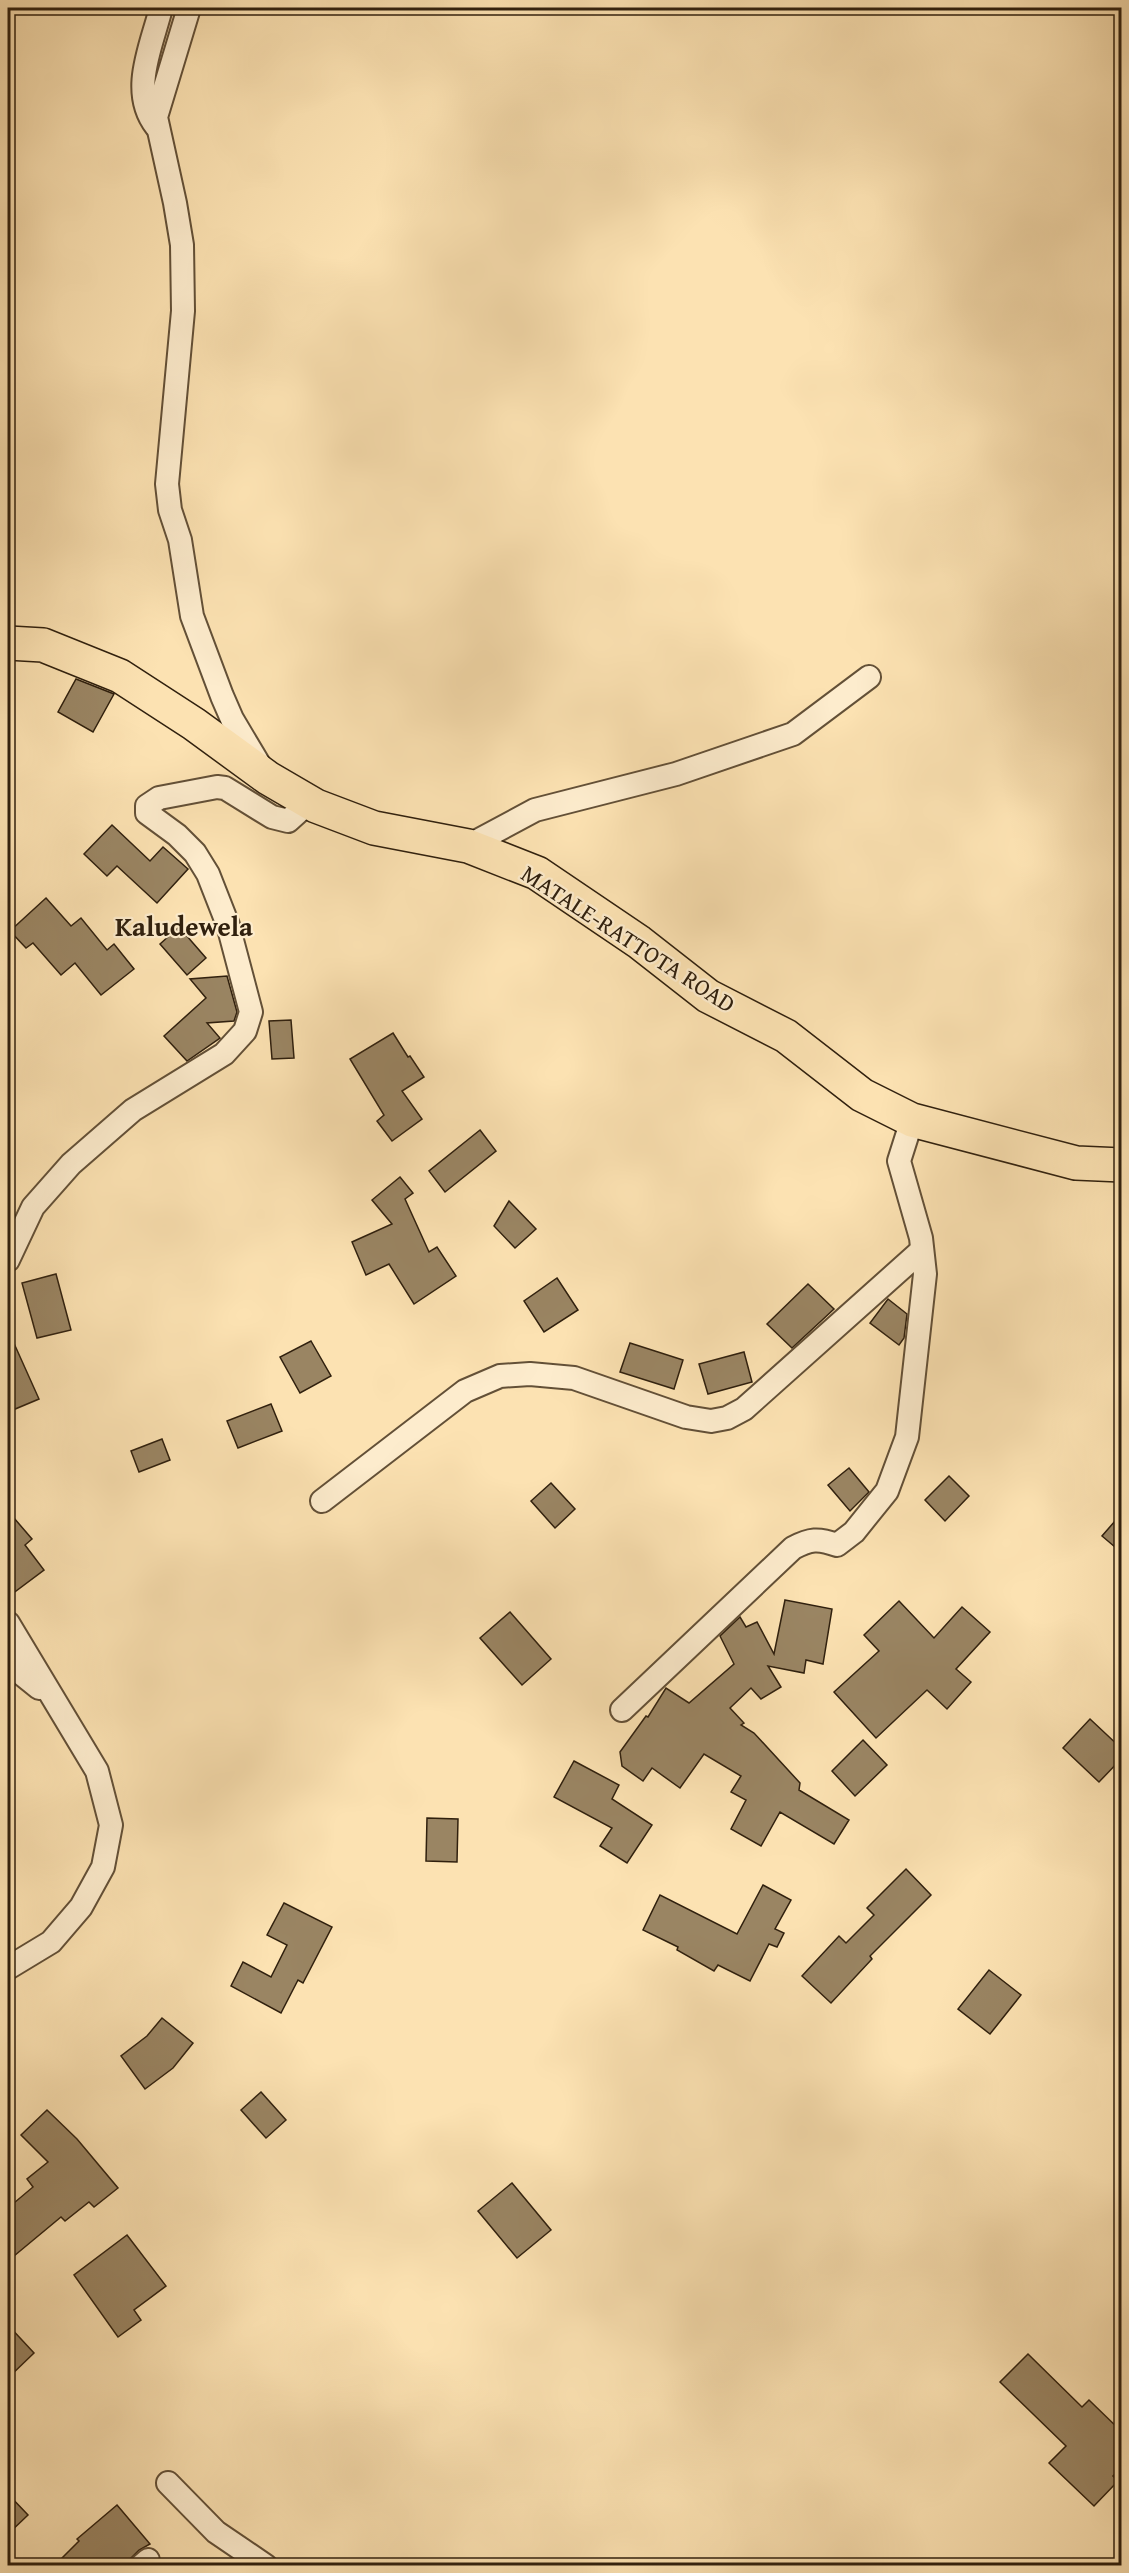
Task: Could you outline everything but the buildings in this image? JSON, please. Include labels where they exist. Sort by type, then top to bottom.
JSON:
[{"type":"main road","name":"MATALE-RATTOTA ROAD","points":[[8,643],[43,645],[120,676],[194,724],[268,778],[316,806],[374,828],[468,846],[537,873],[639,942],[708,996],[786,1036],[862,1095],[912,1120],[1076,1163],[1122,1165]]},
{"type":"street","points":[[158,129],[149,118],[144,103],[142,78],[162,8]]},
{"type":"street","points":[[189,8],[162,89],[156,117],[182,245],[183,311],[167,484],[170,510],[180,540],[192,616],[232,719],[268,778]]},
{"type":"street","points":[[468,846],[535,810],[676,774],[793,734],[869,676]]},
{"type":"street","points":[[8,1260],[33,1207],[71,1164],[133,1110],[224,1054],[245,1031],[251,1012],[228,925],[208,874],[189,847],[147,813],[147,806],[159,798],[217,787],[225,788],[272,817],[288,821],[298,812],[305,799]]},
{"type":"street","points":[[622,1710],[793,1548],[808,1540],[820,1538],[837,1545],[854,1532],[887,1491],[907,1437],[925,1274],[922,1250],[899,1161],[912,1120]]},
{"type":"street","points":[[322,1501],[465,1391],[500,1376],[530,1374],[573,1378],[686,1418],[711,1421],[727,1418],[744,1408],[922,1250]]},
{"type":"street","points":[[8,1623],[97,1771],[111,1825],[103,1867],[81,1907],[51,1942],[8,1968]]},
{"type":"street","points":[[8,1662],[52,1699]]},
{"type":"street","points":[[168,2483],[216,2532],[266,2565]]},
{"type":"district","name":"Kaludewela","points":[[184,927]]}]
